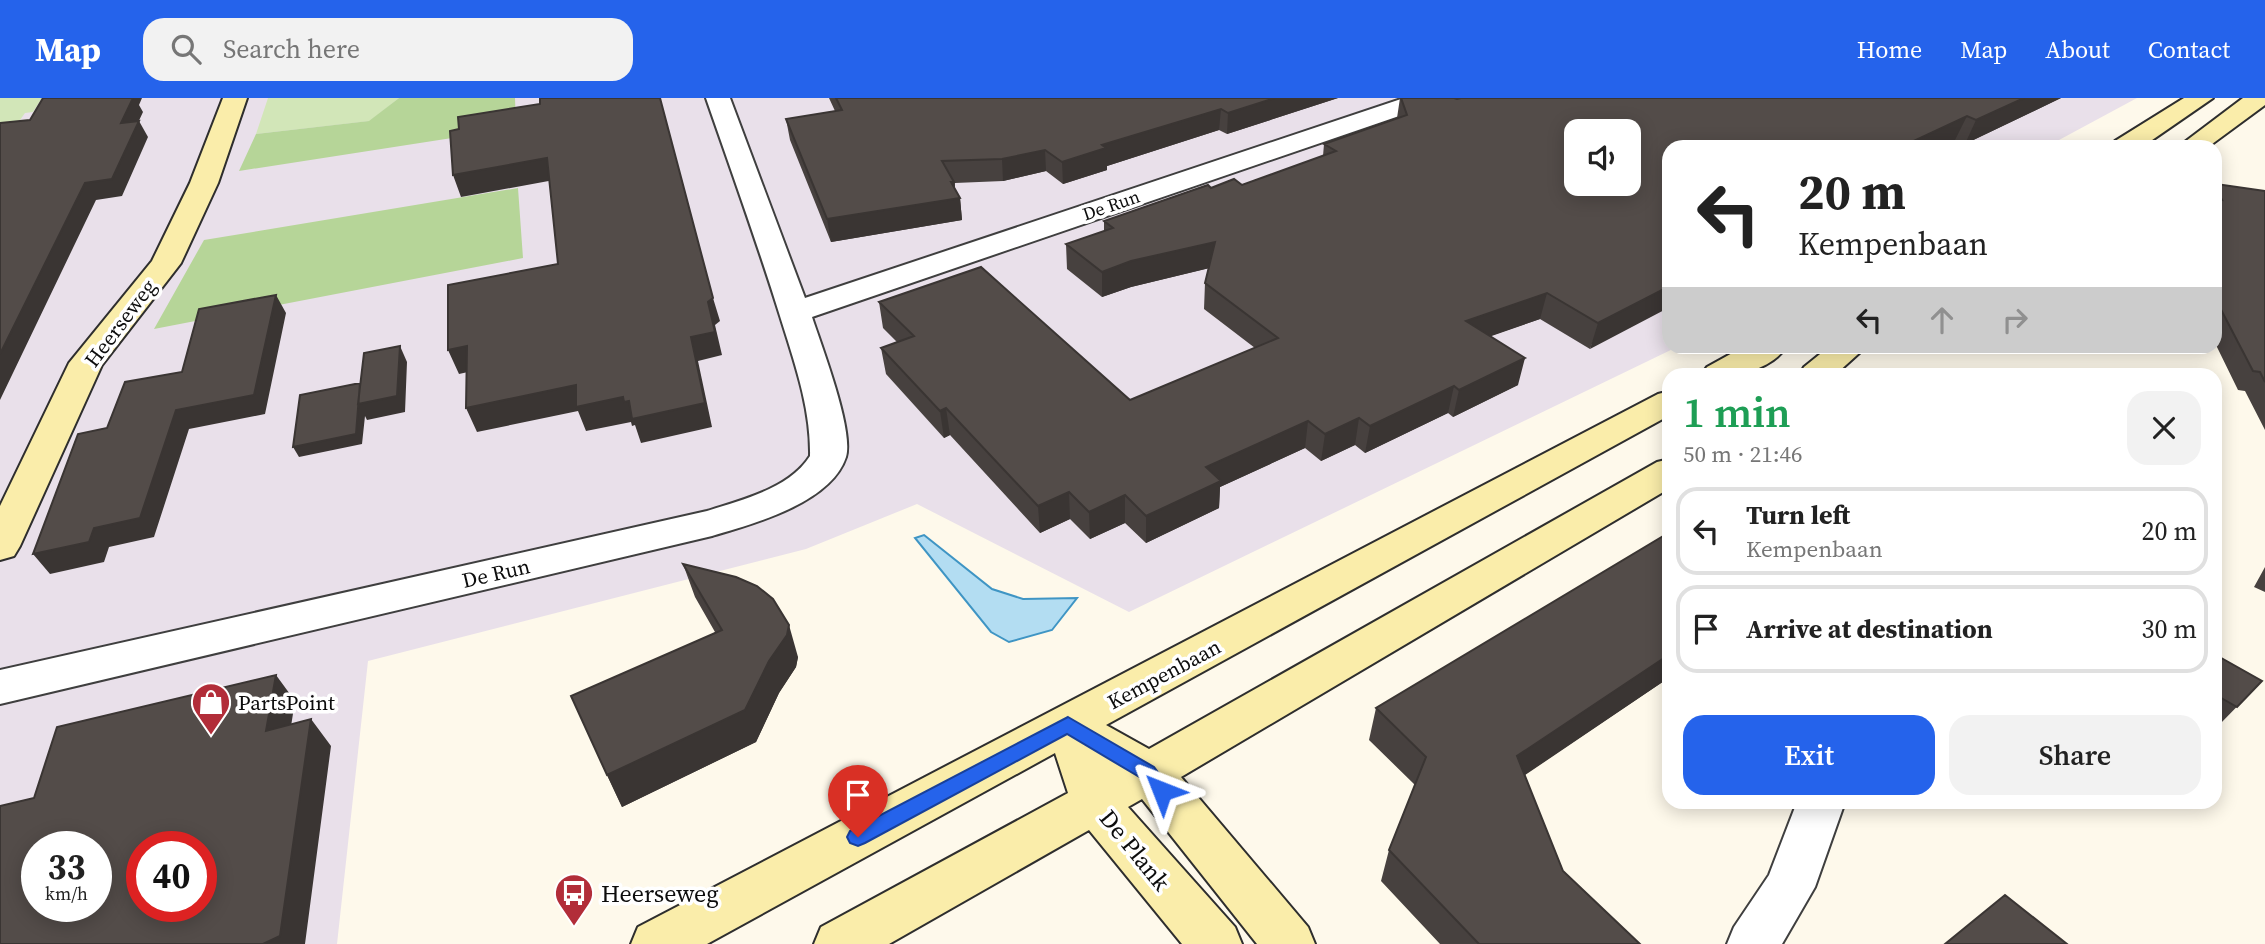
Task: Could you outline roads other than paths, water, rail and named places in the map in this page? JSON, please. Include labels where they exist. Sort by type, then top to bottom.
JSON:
[{"type":"main road","name":"Heerseweg","points":[[0,546],[86,363],[166,263],[204,183],[235,98]]},
{"type":"main road","points":[[2135,140],[2201,98]]},
{"type":"main road","points":[[2200,140],[2259,98]]},
{"type":"main road","points":[[1730,368],[1755,354]]},
{"type":"main road","points":[[1824,368],[1841,354]]},
{"type":"main road","name":"Kempenbaan","points":[[657,944],[1662,405]]},
{"type":"main road","points":[[840,944],[1282,698],[1662,476]]},
{"type":"main road","points":[[1068,725],[1148,772],[1289,944]]},
{"type":"main road","name":"De Plank","points":[[1068,725],[1095,802],[1175,900],[1216,944]]},
{"type":"street","name":"De Run","points":[[0,687],[712,523],[771,504],[814,476],[829,455],[829,424],[795,312],[718,98]]},
{"type":"street","name":"De Run","points":[[795,312],[1428,98]]},
{"type":"street","points":[[1753,944],[1790,887],[1818,809]]},
{"type":"water","points":[[924,535],[992,589],[1023,599],[1077,598],[1052,630],[1009,642],[991,632],[915,538]]},
{"type":"place","name":"PartsPoint","points":[[211,736]]},
{"type":"place","name":"Heerseweg","points":[[574,927]]}]
